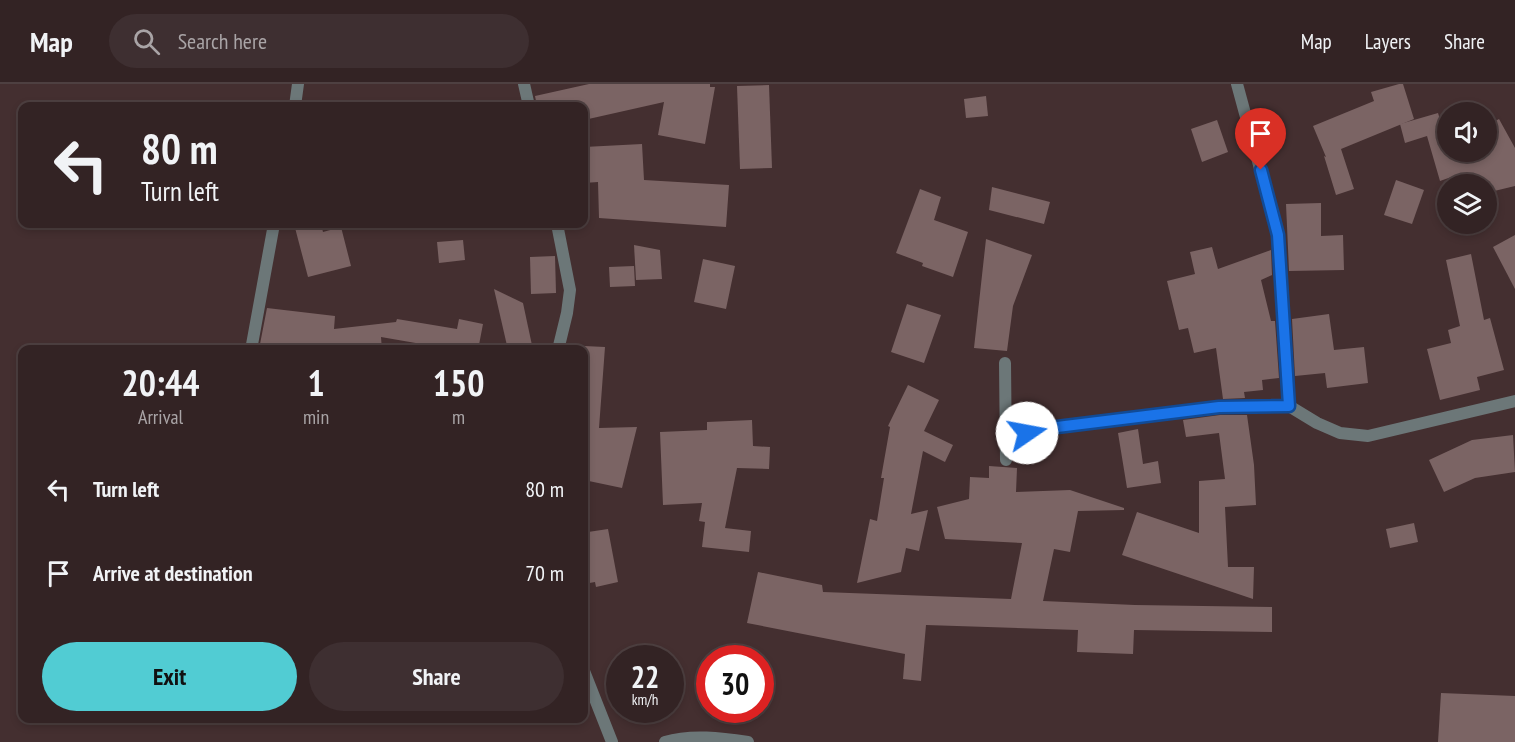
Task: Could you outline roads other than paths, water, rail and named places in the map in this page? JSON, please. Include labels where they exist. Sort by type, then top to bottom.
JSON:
[{"type":"street","points":[[296,102],[298,84]]},
{"type":"street","points":[[524,84],[528,102]]},
{"type":"street","points":[[1237,84],[1278,235],[1289,406]]},
{"type":"street","points":[[252,345],[273,228]]},
{"type":"street","points":[[558,228],[570,290],[559,345]]},
{"type":"street","points":[[1005,363],[1006,459]]},
{"type":"street","points":[[1006,438],[1049,428],[1219,407],[1289,406],[1317,423],[1340,433],[1368,436],[1515,401]]},
{"type":"street","points":[[588,681],[612,742]]},
{"type":"street","points":[[665,742],[675,739],[720,738],[748,742]]}]
